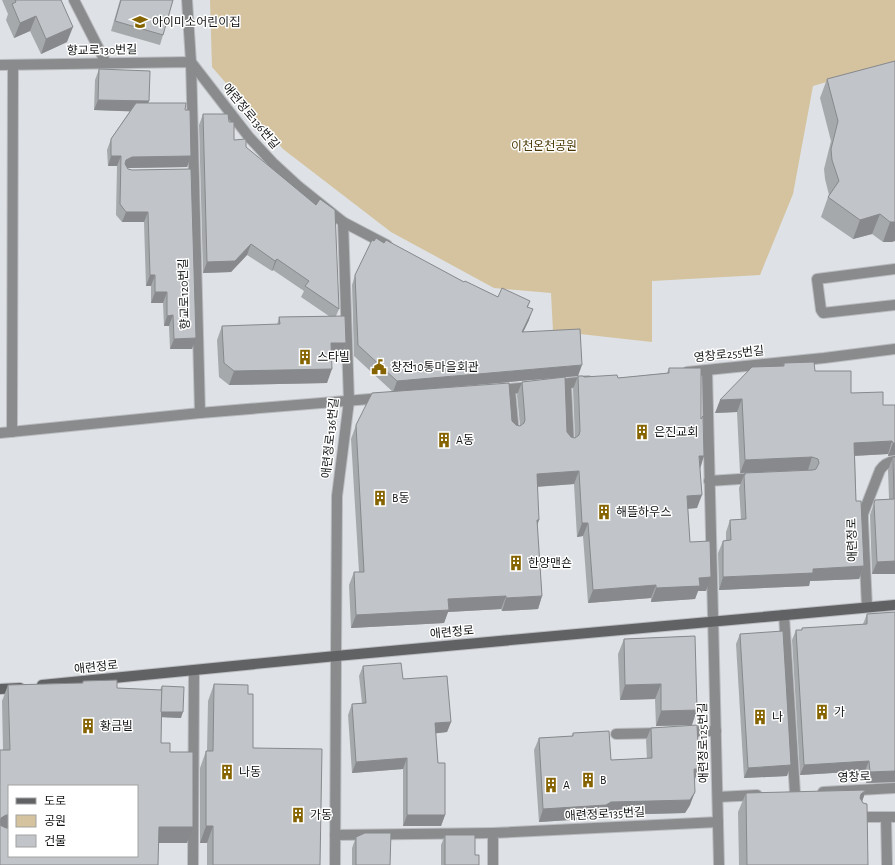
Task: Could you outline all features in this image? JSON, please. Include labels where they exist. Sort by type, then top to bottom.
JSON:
[{"type":"street","points":[[74,0],[106,63]]},
{"type":"street","points":[[188,0],[191,62]]},
{"type":"street","name":"향교로130번길","points":[[0,65],[191,62]]},
{"type":"street","name":"향교로120번길","points":[[191,62],[190,173],[200,413]]},
{"type":"street","name":"애련정로136번길","points":[[191,62],[249,136],[273,163],[298,186],[344,222],[399,251]]},
{"type":"street","points":[[12,432],[13,65]]},
{"type":"street","name":"애련정로136번길","points":[[336,656],[337,496],[348,401],[344,222]]},
{"type":"street","points":[[895,269],[817,279],[821,310],[823,313],[895,305]]},
{"type":"street","name":"영창로255번길","points":[[678,373],[895,349]]},
{"type":"street","points":[[707,370],[713,621]]},
{"type":"street","points":[[487,391],[596,381]]},
{"type":"street","points":[[566,384],[569,445]]},
{"type":"street","points":[[510,389],[514,433]]},
{"type":"street","points":[[0,433],[200,413],[394,398]]},
{"type":"street","name":"애련정로","points":[[867,607],[864,514],[880,470],[889,462],[895,461]]},
{"type":"street","points":[[709,481],[764,478]]},
{"type":"street","name":"애련정로","points":[[0,690],[336,656],[895,605]]},
{"type":"street","name":"영창로","points":[[784,615],[799,793],[895,788]]},
{"type":"street","name":"애련정로125번길","points":[[713,621],[719,865]]},
{"type":"street","points":[[335,865],[336,656]]},
{"type":"street","points":[[193,865],[194,670]]},
{"type":"street","points":[[616,734],[716,731]]},
{"type":"street","points":[[718,797],[764,795]]},
{"type":"street","points":[[859,818],[891,817],[887,865]]},
{"type":"street","name":"애련정로135번길","points":[[335,835],[493,832],[718,822]]},
{"type":"street","points":[[493,832],[493,865]]},
{"type":"green space","name":"이천온천공원","points":[[210,0],[895,0],[895,62],[813,86],[793,194],[760,275],[652,281],[652,342],[553,331],[551,293],[494,288],[391,232],[283,149],[212,67]]},
{"type":"building","points":[[15,0],[61,0],[73,27],[46,39],[36,16],[20,23],[12,4],[16,2]]},
{"type":"building","points":[[121,0],[173,0],[163,35],[115,21]]},
{"type":"building","points":[[895,61],[895,222],[890,222],[880,214],[860,220],[828,197],[839,181],[832,160],[831,149],[838,121],[827,79]]},
{"type":"building","points":[[99,69],[150,71],[149,101],[98,100]]},
{"type":"building","points":[[136,103],[186,103],[185,110],[190,110],[191,156],[132,157],[126,160],[125,164],[128,169],[132,170],[191,169],[196,338],[174,339],[173,315],[167,316],[167,292],[155,292],[155,275],[150,275],[148,212],[126,212],[120,204],[121,156],[111,156],[111,139]]},
{"type":"building","points":[[203,114],[228,114],[229,122],[234,122],[234,140],[246,139],[246,147],[316,205],[320,199],[335,210],[339,309],[305,286],[309,281],[277,259],[275,261],[251,244],[235,261],[207,262]]},
{"type":"building","points":[[376,238],[384,243],[386,240],[464,282],[465,281],[498,297],[502,288],[530,301],[527,307],[533,309],[522,332],[580,329],[582,365],[397,381],[358,345],[355,275],[372,240],[374,241]]},
{"type":"building","points":[[345,316],[346,343],[331,343],[332,369],[234,371],[224,363],[222,326],[280,324],[279,317]]},
{"type":"building","points":[[814,362],[815,371],[851,371],[851,393],[883,392],[883,405],[895,405],[895,443],[892,441],[854,443],[856,501],[861,501],[864,566],[813,569],[813,573],[723,577],[723,541],[731,540],[730,520],[746,519],[745,473],[813,470],[816,469],[819,463],[818,459],[812,457],[745,460],[742,399],[720,400],[752,367],[784,366],[784,363]]},
{"type":"building","points":[[669,368],[701,368],[701,419],[703,416],[704,456],[699,456],[702,495],[687,496],[690,542],[710,541],[711,577],[699,578],[700,586],[656,588],[656,585],[593,590],[588,523],[582,523],[579,471],[537,474],[539,520],[537,520],[542,596],[448,599],[449,610],[356,615],[354,572],[364,572],[356,425],[372,393],[509,383],[512,421],[516,425],[520,426],[525,420],[522,382],[565,377],[567,432],[571,437],[575,438],[579,435],[580,431],[578,376],[617,375],[618,378],[669,373]]},
{"type":"building","points":[[893,457],[895,457],[895,561],[877,562],[874,503],[875,500],[894,499]]},
{"type":"building","points":[[895,612],[895,771],[870,772],[869,761],[804,765],[796,630],[802,630],[802,628],[867,624],[867,614]]},
{"type":"building","name":"나","points":[[783,631],[791,765],[748,768],[740,634]]},
{"type":"building","points":[[695,636],[697,710],[661,711],[661,684],[625,685],[624,639]]},
{"type":"building","points":[[401,663],[403,679],[447,676],[451,722],[435,723],[438,763],[445,763],[445,815],[407,815],[407,758],[356,762],[352,704],[366,703],[363,666]]},
{"type":"building","points":[[117,680],[117,688],[162,690],[161,743],[170,743],[170,752],[193,752],[193,827],[159,827],[158,865],[0,865],[0,825],[0,750],[10,750],[8,685],[83,683],[83,681]]},
{"type":"building","points":[[214,684],[248,685],[248,694],[253,694],[253,748],[322,749],[320,865],[213,865],[213,826],[206,826],[206,751],[213,751]]},
{"type":"building","points":[[162,686],[184,687],[183,712],[161,712]]},
{"type":"building","points":[[697,725],[699,769],[694,769],[695,792],[690,800],[611,802],[606,805],[543,809],[539,738],[573,736],[573,733],[609,731],[611,760],[652,758],[651,728]]},
{"type":"building","points":[[866,790],[861,794],[860,798],[863,803],[867,804],[868,865],[747,865],[746,793]]},
{"type":"building","points":[[365,833],[391,833],[390,865],[356,865],[356,837]]},
{"type":"building","points":[[445,835],[475,835],[475,855],[479,855],[479,865],[445,865]]},
{"type":"place","name":"아이미소어린이집","points":[[140,22]]},
{"type":"place","name":"스타빌","points":[[305,357]]},
{"type":"place","name":"창전10통마을회관","points":[[379,367]]},
{"type":"place","name":"은진교회","points":[[642,432]]},
{"type":"place","name":"A동","points":[[444,440]]},
{"type":"place","name":"B동","points":[[380,498]]},
{"type":"place","name":"해뜰하우스","points":[[604,512]]},
{"type":"place","name":"한양맨숀","points":[[516,563]]},
{"type":"place","name":"가","points":[[822,712]]},
{"type":"place","name":"나","points":[[760,717]]},
{"type":"place","name":"황금빌","points":[[88,726]]},
{"type":"place","name":"나동","points":[[227,772]]},
{"type":"place","name":"B","points":[[588,780]]},
{"type":"place","name":"A","points":[[551,785]]},
{"type":"place","name":"가동","points":[[298,815]]}]
